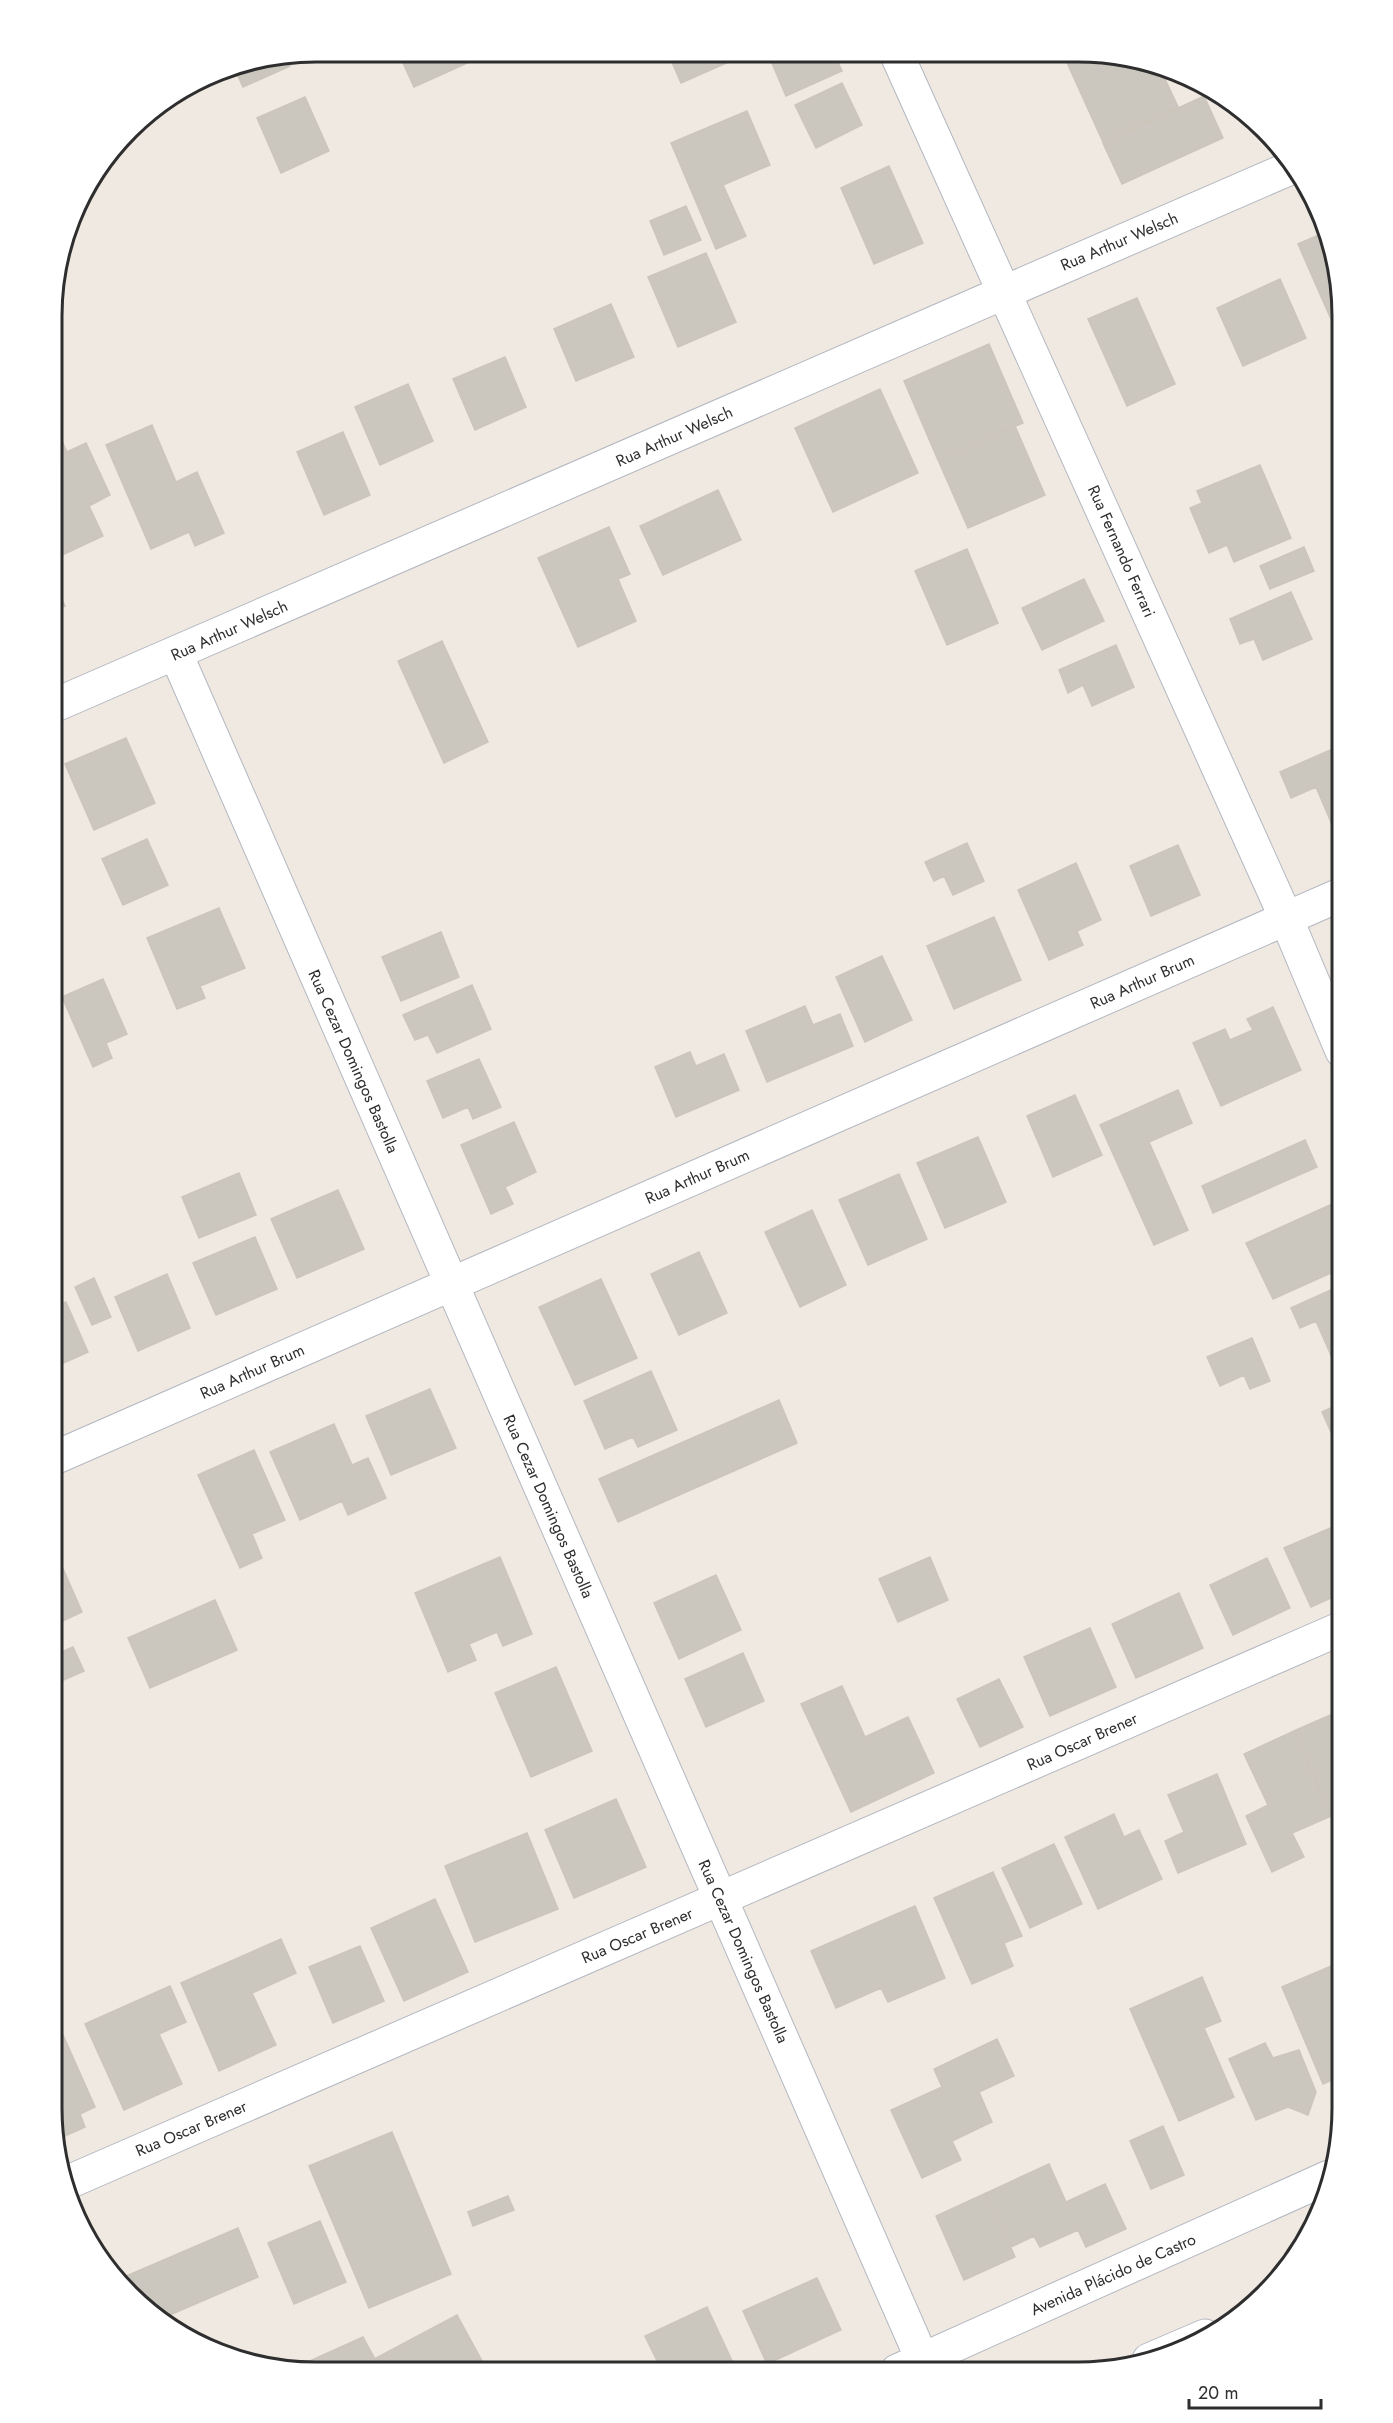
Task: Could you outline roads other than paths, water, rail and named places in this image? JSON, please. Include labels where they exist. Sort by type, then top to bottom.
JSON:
[{"type":"street","name":"Rua Fernando Ferrari","points":[[900,62],[1006,290],[1286,918],[1332,1027]]},
{"type":"street","name":"Rua Arthur Welsch","points":[[62,702],[1286,170]]},
{"type":"street","name":"Rua Cezar Domingos Bastolla","points":[[176,654],[720,1898],[909,2362]]},
{"type":"street","name":"Rua Arthur Brum","points":[[62,1455],[1332,898]]},
{"type":"street","name":"Rua Oscar Brener","points":[[72,2180],[1332,1632]]},
{"type":"street","name":"Avenida Plácido de Castro","points":[[917,2362],[1321,2181]]}]
